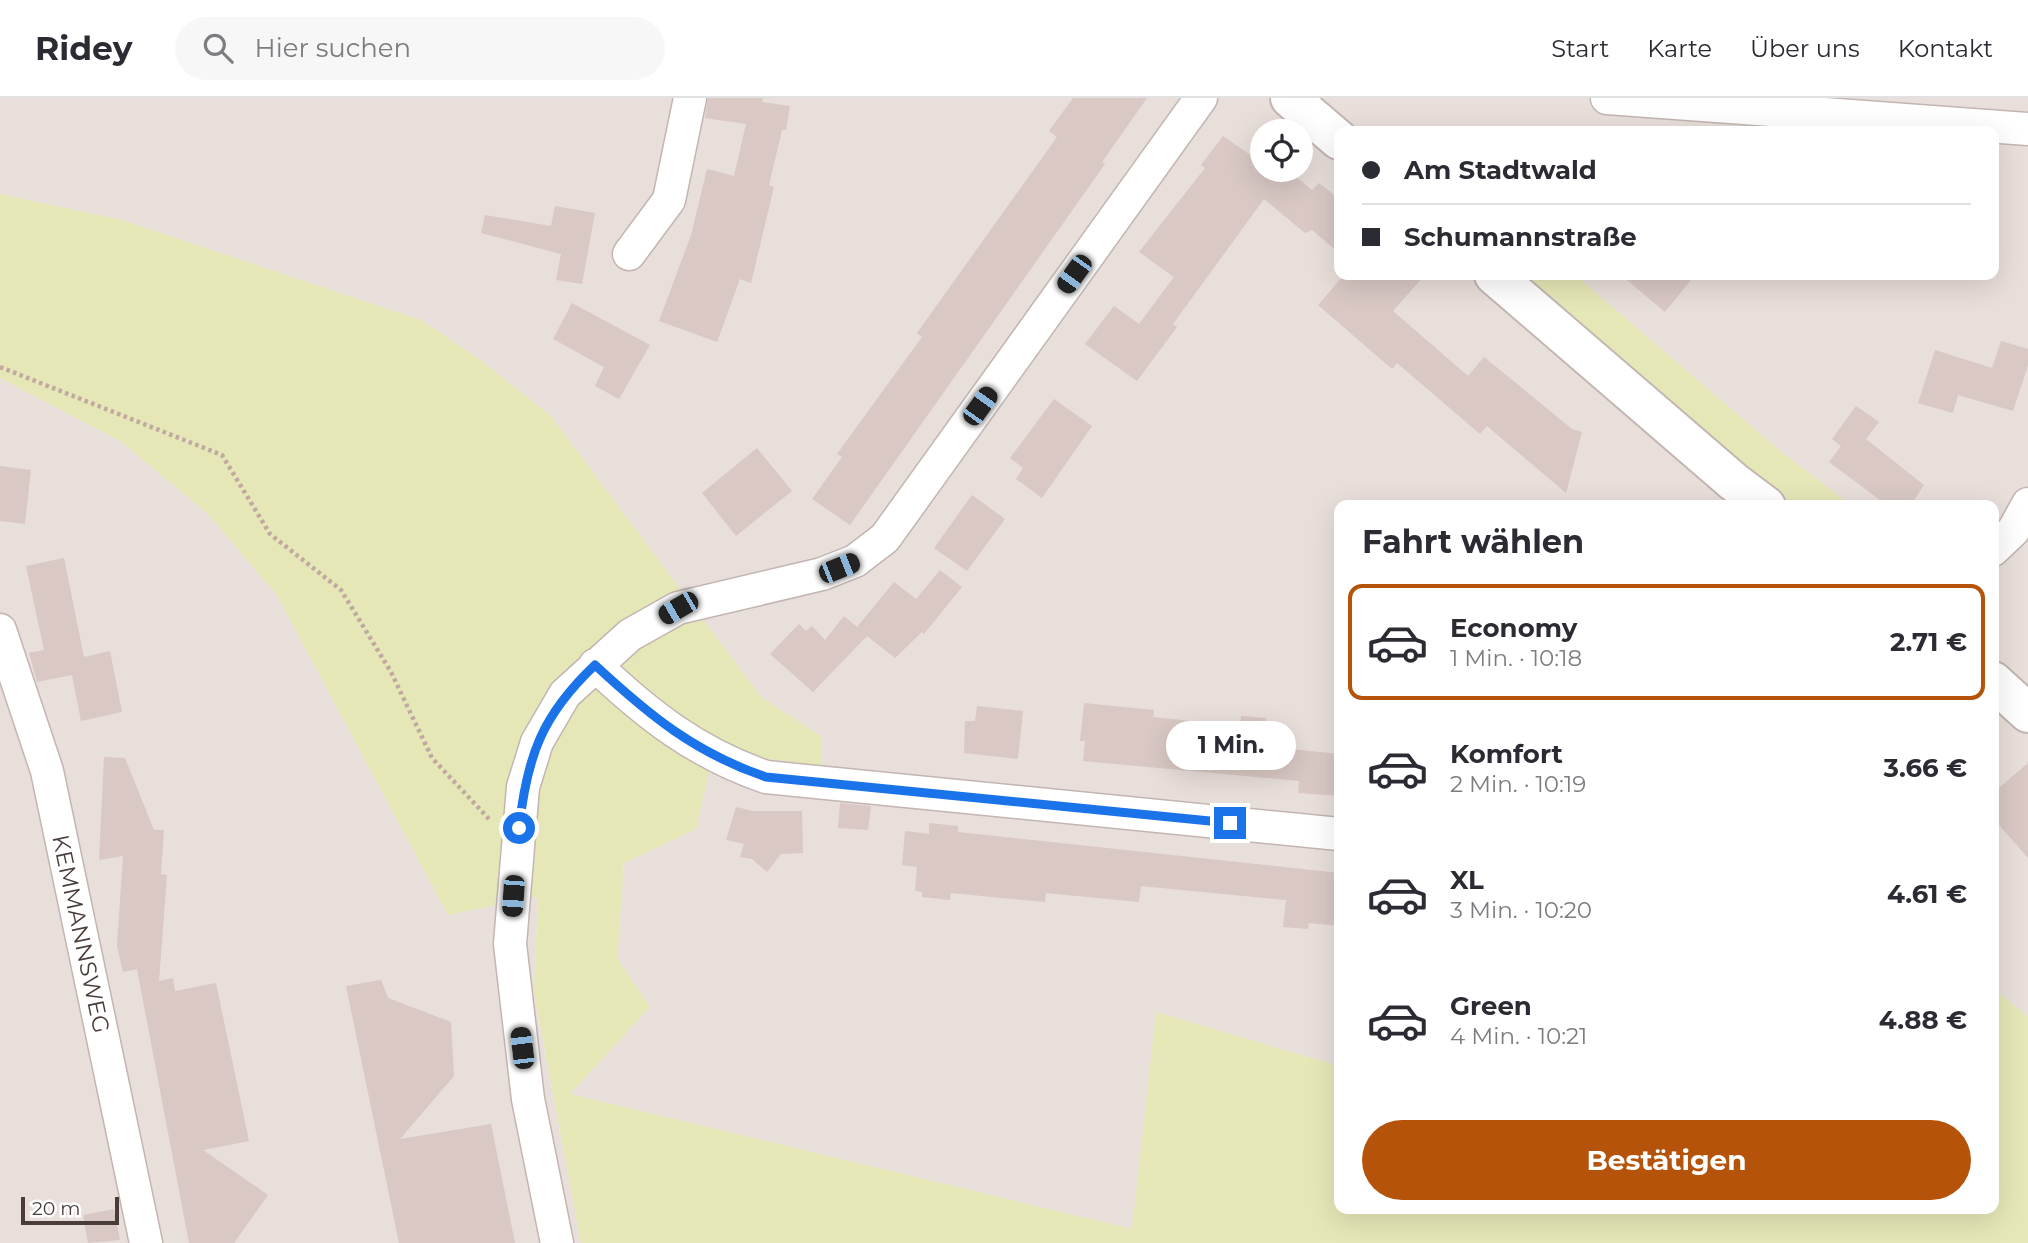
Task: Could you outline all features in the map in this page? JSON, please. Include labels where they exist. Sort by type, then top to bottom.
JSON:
[{"type":"street","points":[[629,254],[669,200],[690,98]]},
{"type":"street","points":[[557,1243],[528,1099],[510,944],[523,787],[537,742],[565,694],[630,635],[678,608],[822,574],[855,561],[886,538],[1200,98]]},
{"type":"street","points":[[1291,98],[1334,136]]},
{"type":"street","points":[[1607,98],[1987,126]]},
{"type":"street","points":[[1999,127],[2028,129]]},
{"type":"street","points":[[1500,280],[1758,500]]},
{"type":"street","points":[[1999,544],[2013,531],[2028,504]]},
{"type":"street","name":"KEMMANNSWEG","points":[[0,630],[47,771],[146,1243]]},
{"type":"street","points":[[595,665],[646,713],[726,764],[766,777],[1334,834]]},
{"type":"street","points":[[1999,686],[2028,713]]},
{"type":"path","points":[[0,368],[222,455],[270,534],[341,590],[391,672],[432,758],[516,848]]},
{"type":"shaded area","points":[[0,98],[2028,98],[2028,1017],[1999,992],[1999,500],[1334,500],[1334,1065],[1156,1013],[1132,1229],[569,1094],[649,1008],[617,958],[624,863],[696,829],[717,736],[750,756],[822,737],[761,697],[551,416],[479,359],[421,320],[122,220],[0,194]]},
{"type":"shaded area","points":[[0,378],[120,440],[207,513],[276,594],[448,915],[538,897],[534,994],[581,1243],[0,1243]]},
{"type":"green space","points":[[0,194],[122,220],[421,320],[479,359],[551,416],[761,697],[822,737],[821,766],[750,756],[717,737],[696,829],[624,863],[617,958],[650,1007],[570,1094],[1132,1229],[1156,1012],[1334,1065],[1334,1214],[1999,1214],[1999,992],[2028,1017],[2028,1243],[581,1243],[534,993],[538,897],[448,915],[276,594],[207,513],[120,441],[0,378]]},
{"type":"green space","points":[[1523,280],[1581,280],[1779,450],[1844,500],[1786,500]]},
{"type":"building","points":[[708,98],[763,98],[762,102],[790,106],[786,130],[782,130],[769,185],[774,187],[751,283],[740,279],[717,342],[659,321],[691,235],[707,169],[734,176],[746,124],[705,118]]},
{"type":"building","points":[[1073,98],[1147,98],[1102,162],[1105,164],[850,525],[812,499],[842,457],[837,454],[922,337],[917,333],[1057,137],[1049,131]]},
{"type":"building","points":[[1223,136],[1250,155],[1250,182],[1302,182],[1312,190],[1319,183],[1334,195],[1334,249],[1312,230],[1305,233],[1264,199],[1173,324],[1177,327],[1137,381],[1085,344],[1114,306],[1139,324],[1174,277],[1139,252],[1205,168],[1201,165]]},
{"type":"building","points":[[555,206],[595,213],[582,284],[556,280],[561,254],[481,233],[485,215],[551,226]]},
{"type":"building","points":[[1340,280],[1421,280],[1393,311],[1468,376],[1484,357],[1572,429],[1582,432],[1566,493],[1487,426],[1480,434],[1397,363],[1392,369],[1318,305]]},
{"type":"building","points":[[1627,280],[1691,280],[1665,312]]},
{"type":"building","points":[[572,303],[650,345],[619,399],[595,386],[604,367],[553,339]]},
{"type":"building","points":[[2001,341],[2028,349],[2028,365],[2013,411],[1958,395],[1953,413],[1918,403],[1935,350],[1992,368]]},
{"type":"building","points":[[1054,399],[1092,426],[1042,498],[1016,479],[1023,468],[1010,458]]},
{"type":"building","points":[[1856,406],[1879,422],[1866,439],[1924,485],[1914,500],[1880,500],[1829,462],[1841,446],[1832,439]]},
{"type":"building","points":[[757,448],[792,491],[736,536],[702,493]]},
{"type":"building","points":[[0,466],[31,470],[25,524],[0,521]]},
{"type":"building","points":[[972,495],[1005,519],[967,571],[934,548]]},
{"type":"building","points":[[64,558],[84,657],[110,651],[122,712],[81,721],[72,675],[37,682],[29,653],[44,650],[26,566]]},
{"type":"building","points":[[940,570],[962,587],[924,634],[922,632],[895,658],[867,636],[813,692],[770,654],[799,624],[806,631],[812,626],[825,640],[844,616],[857,627],[894,582],[916,599]]},
{"type":"building","points":[[1084,703],[1154,710],[1153,717],[1240,726],[1241,716],[1266,718],[1263,746],[1334,753],[1334,796],[1298,793],[1299,781],[1083,761],[1085,741],[1080,741]]},
{"type":"building","points":[[977,706],[1023,711],[1018,759],[964,753],[965,721],[975,721]]},
{"type":"building","points":[[104,757],[125,758],[154,830],[164,830],[161,874],[167,875],[159,981],[173,978],[175,991],[216,983],[249,1141],[203,1150],[268,1195],[234,1243],[189,1243],[137,969],[123,972],[117,946],[123,856],[99,860]]},
{"type":"building","points":[[2028,763],[2028,858],[1999,825],[1999,788]]},
{"type":"building","points":[[840,803],[871,806],[868,830],[838,828]]},
{"type":"building","points":[[736,807],[753,811],[802,811],[803,853],[781,854],[767,872],[752,859],[740,857],[744,844],[726,840]]},
{"type":"building","points":[[929,823],[958,826],[958,832],[1334,872],[1334,926],[1309,923],[1308,929],[1283,927],[1286,900],[1141,886],[1139,902],[1046,893],[1045,902],[951,893],[950,900],[922,897],[922,892],[915,891],[917,867],[902,865],[905,831],[929,834]]},
{"type":"building","points":[[381,980],[388,998],[451,1022],[454,1076],[400,1139],[491,1124],[515,1243],[399,1243],[346,986]]},
{"type":"building","points":[[114,1209],[120,1240],[88,1243],[83,1215]]},
{"type":"route","points":[[519,828],[523,787],[537,742],[565,694],[595,665],[646,713],[726,764],[766,777],[1230,823]]}]
